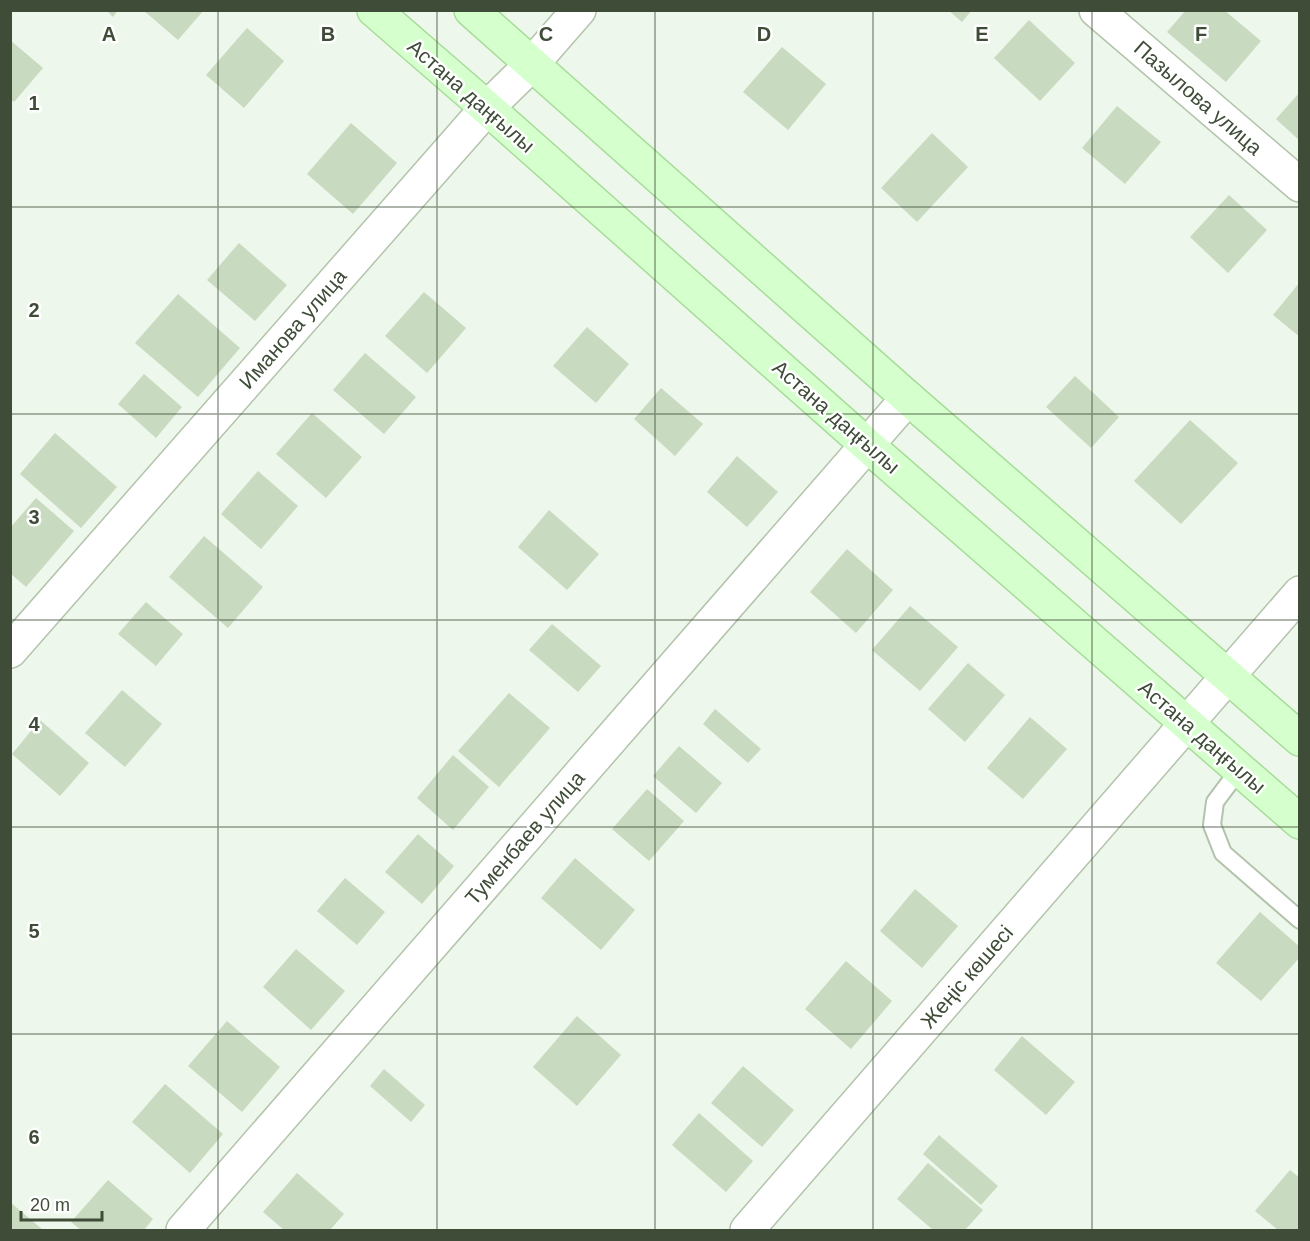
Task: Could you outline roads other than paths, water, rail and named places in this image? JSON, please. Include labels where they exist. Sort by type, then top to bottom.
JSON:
[{"type":"street","name":"Астана даңғылы","points":[[374,10],[1299,822]]},
{"type":"street","points":[[471,10],[908,398],[1299,739]]},
{"type":"street","name":"Иманова улица","points":[[10,651],[487,108],[532,64],[579,10]]},
{"type":"street","name":"Пазылова улица","points":[[1096,10],[1299,185]]},
{"type":"street","name":"Туменбаев улица","points":[[183,1230],[908,398]]},
{"type":"street","points":[[1227,676],[1299,593]]},
{"type":"street","name":"Жеңіс көшесі","points":[[747,1230],[1227,676]]},
{"type":"lane","points":[[1239,770],[1215,802],[1212,825],[1223,853],[1299,920]]}]
